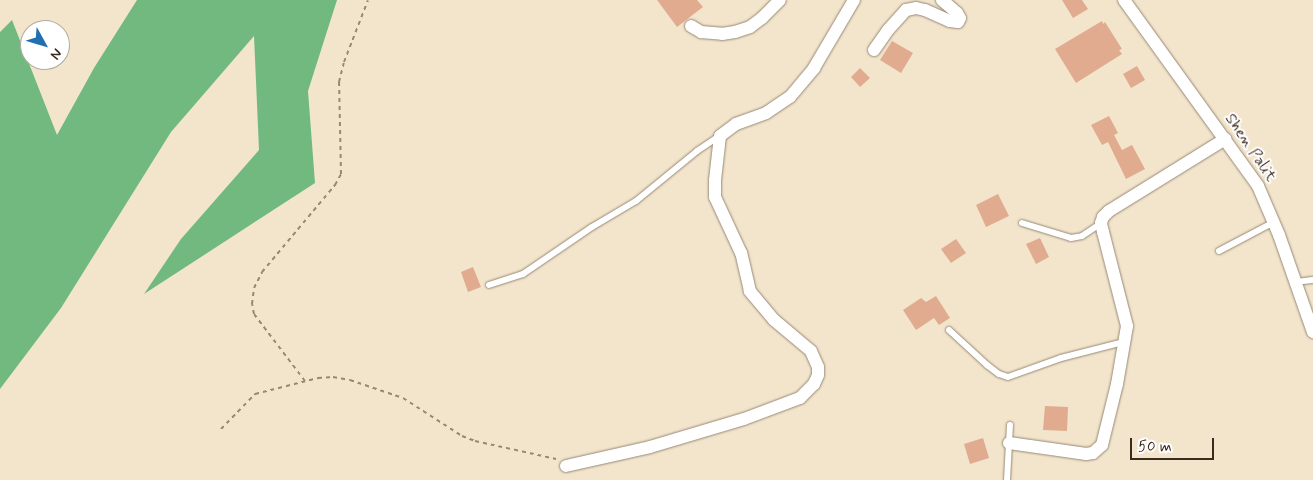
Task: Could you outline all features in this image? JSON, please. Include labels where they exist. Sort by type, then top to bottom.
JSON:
[{"type":"street","points":[[691,26],[706,33],[736,32],[762,18],[780,0]]},
{"type":"street","points":[[566,466],[650,448],[744,419],[800,398],[814,384],[818,375],[818,367],[811,351],[774,320],[760,305],[746,283],[741,252],[715,197],[720,136],[736,124],[779,106],[790,97],[814,68],[854,0]]},
{"type":"street","points":[[874,50],[888,30],[906,10],[916,8],[925,10],[950,21],[958,22],[960,18],[957,13],[942,0]]},
{"type":"street","name":"Shen Palit","points":[[1124,0],[1258,186],[1274,222],[1313,332]]},
{"type":"street","points":[[1009,443],[1086,454],[1093,453],[1102,445],[1117,384],[1127,326],[1125,314],[1116,290],[1101,223],[1109,211],[1225,139]]},
{"type":"lane","points":[[489,285],[523,274],[592,227],[636,201],[697,151],[720,136]]},
{"type":"lane","points":[[1219,250],[1274,222]]},
{"type":"lane","points":[[1022,224],[1071,238],[1082,236],[1101,223]]},
{"type":"lane","points":[[1296,282],[1313,280]]},
{"type":"lane","points":[[949,330],[987,365],[999,374],[1008,377],[1061,358],[1124,342]]},
{"type":"lane","points":[[1008,480],[1010,425]]},
{"type":"path","points":[[305,381],[254,314],[252,304],[254,288],[262,272],[335,185],[341,174],[339,82],[346,55],[368,0]]},
{"type":"path","points":[[221,429],[255,394],[305,381],[333,377],[350,380],[403,398],[462,436],[534,455],[555,458],[566,466]]},
{"type":"green space","points":[[137,0],[337,0],[308,91],[315,183],[144,294],[181,239],[259,150],[254,36],[171,132],[61,308],[0,389],[0,32],[12,20],[20,40],[20,70],[32,70],[57,135],[94,68]]},
{"type":"building","points":[[657,0],[697,0],[703,7],[677,27]]},
{"type":"building","points":[[1062,0],[1082,0],[1088,9],[1073,18]]},
{"type":"building","points":[[1102,21],[1103,24],[1105,22],[1122,49],[1119,50],[1122,54],[1076,83],[1055,49]]},
{"type":"building","points":[[892,41],[913,53],[901,73],[880,60]]},
{"type":"building","points":[[1137,66],[1145,80],[1131,88],[1123,74]]},
{"type":"building","points":[[860,68],[870,78],[860,87],[851,77]]},
{"type":"building","points":[[1109,116],[1118,133],[1114,135],[1122,150],[1132,145],[1145,169],[1126,179],[1108,142],[1102,145],[1091,125]]},
{"type":"building","points":[[998,194],[1009,216],[986,227],[976,205]]},
{"type":"building","points":[[1040,238],[1049,257],[1036,264],[1026,244]]},
{"type":"building","points":[[956,239],[966,253],[951,263],[941,249]]},
{"type":"building","points":[[473,267],[481,287],[468,292],[461,272]]},
{"type":"building","points":[[936,296],[950,318],[939,325],[934,318],[916,330],[903,310],[921,298],[926,302]]},
{"type":"building","points":[[1045,406],[1068,407],[1067,431],[1043,430]]},
{"type":"building","points":[[983,438],[989,458],[970,464],[964,444]]}]
